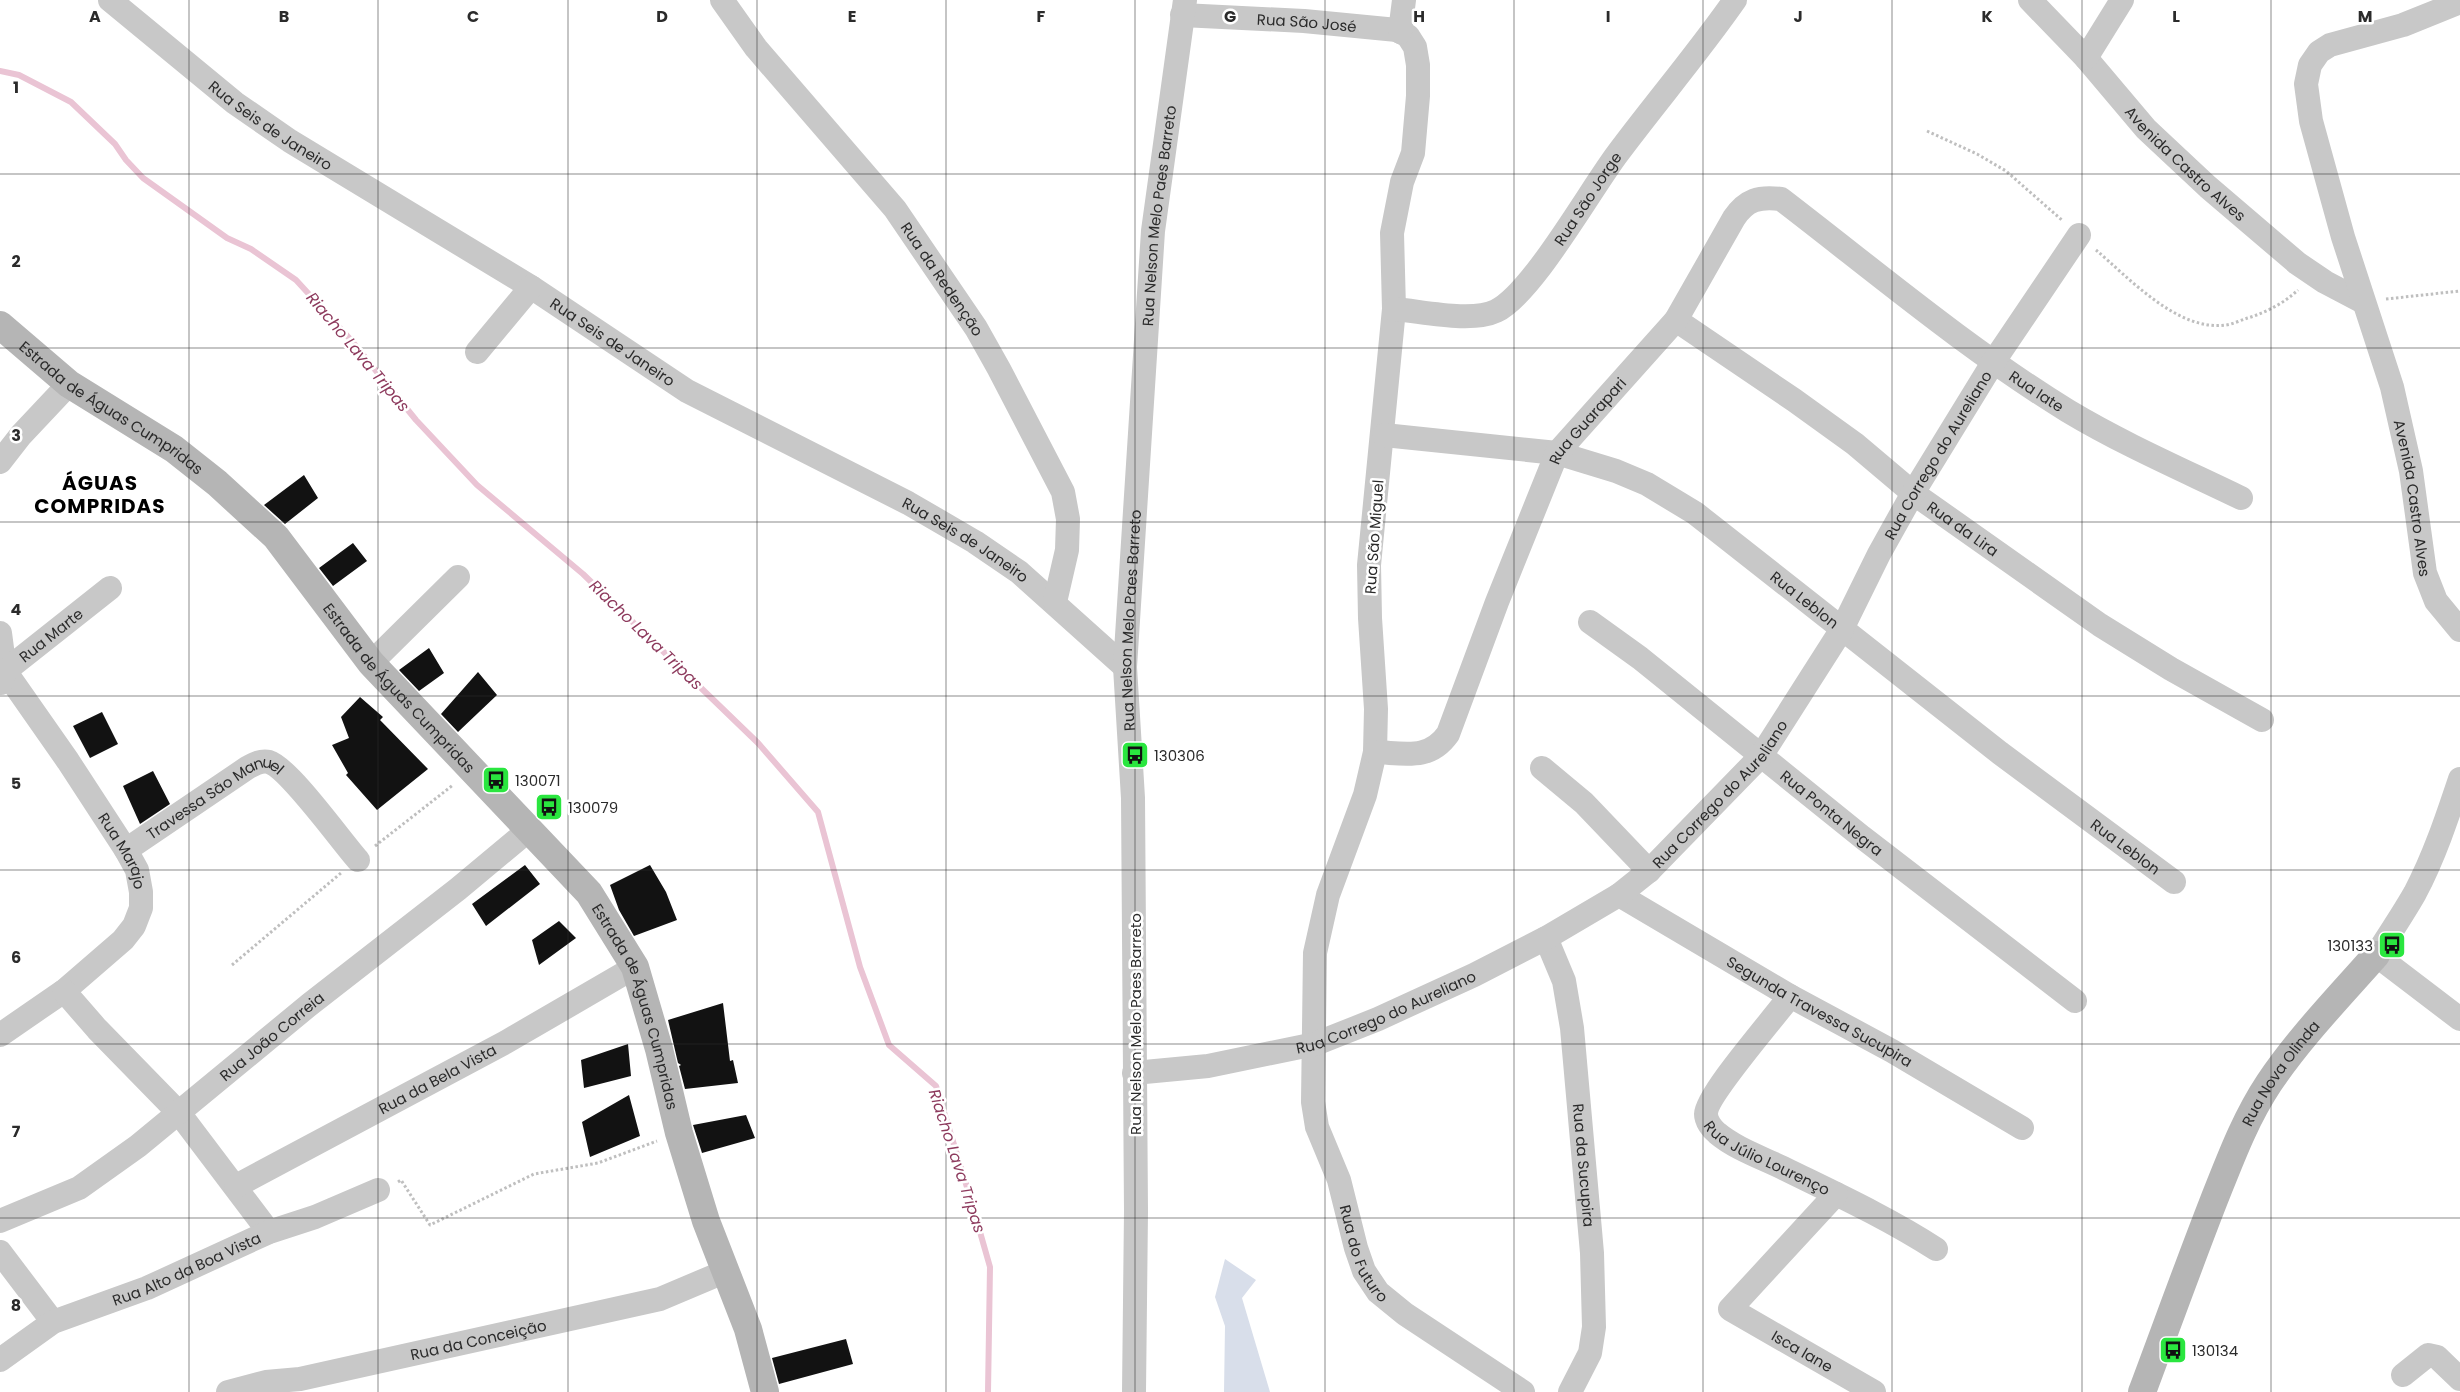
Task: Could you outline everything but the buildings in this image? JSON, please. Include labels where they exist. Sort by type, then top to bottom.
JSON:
[{"type":"main road","name":"Estrada de Águas Cumpridas","points":[[0,325],[69,384],[174,449],[246,508],[276,537],[371,663],[589,893],[635,967],[660,1049],[679,1133],[724,1272],[756,1354],[765,1392]]},
{"type":"main road","name":"Rua Nova Olinda","points":[[2142,1392],[2209,1212],[2252,1114],[2268,1084],[2296,1047],[2376,955]]},
{"type":"street","name":"Rua Seis de Janeiro","points":[[110,0],[235,103],[290,141],[531,287],[687,391],[908,503],[975,542],[1019,572],[1125,666]]},
{"type":"street","name":"Rua da Redenção","points":[[722,0],[756,48],[895,209],[976,328],[999,369],[1063,492],[1068,518],[1067,550],[1055,602]]},
{"type":"street","points":[[1400,32],[1404,0]]},
{"type":"street","name":"Rua São Jorge","points":[[1394,309],[1473,316],[1495,312],[1513,300],[1535,273],[1617,154],[1708,38],[1735,0]]},
{"type":"street","name":"Avenida Castro Alves","points":[[2030,0],[2086,58],[2146,129],[2208,187],[2297,263],[2314,275],[2363,302]]},
{"type":"street","points":[[2086,58],[2122,0]]},
{"type":"street","name":"Avenida Castro Alves","points":[[2460,2],[2403,25],[2330,45],[2319,52],[2310,65],[2306,84],[2311,121],[2363,302],[2392,387],[2401,424],[2411,471],[2425,574],[2436,601],[2460,630]]},
{"type":"street","name":"Rua São José","points":[[1184,8],[1400,32]]},
{"type":"street","name":"Rua Nelson Melo Paes Barreto","points":[[1134,1392],[1136,1211],[1133,798],[1125,666],[1153,231],[1184,8]]},
{"type":"street","name":"Rua São Miguel","points":[[1315,1044],[1315,953],[1328,895],[1365,795],[1375,752],[1376,709],[1370,618],[1369,565],[1373,511],[1384,435],[1394,309],[1392,233],[1402,182],[1413,153],[1418,96],[1418,65],[1415,47],[1408,36],[1400,32]]},
{"type":"street","name":"Rua Guarapari","points":[[1375,752],[1419,754],[1433,750],[1441,745],[1463,700],[1498,602],[1558,453],[1676,320],[1742,206],[1753,200],[1781,199]]},
{"type":"street","name":"Rua Iate","points":[[1781,199],[1994,361],[2069,411],[2154,456],[2241,498]]},
{"type":"street","name":"Rua Corrego do Aureliano","points":[[1134,1073],[1208,1066],[1315,1044],[1378,1019],[1474,975],[1546,938],[1619,895],[1649,871],[1761,756],[1842,629],[1879,554],[1913,493],[1994,361],[2079,235]]},
{"type":"street","points":[[477,352],[531,287]]},
{"type":"street","name":"Rua da Lira","points":[[1676,320],[1832,427],[1913,493],[2100,625],[2171,669],[2262,720]]},
{"type":"street","points":[[0,462],[21,435],[69,384]]},
{"type":"street","name":"Rua Leblon","points":[[1384,435],[1558,453],[1648,484],[1695,513],[2043,785],[2174,882]]},
{"type":"street","points":[[371,663],[458,577]]},
{"type":"street","name":"Rua Marte","points":[[3,678],[110,588]]},
{"type":"street","name":"Rua Ponta Negra","points":[[1590,622],[1640,658],[1761,756],[2075,1001]]},
{"type":"street","name":"Rua Marajo","points":[[0,633],[3,678],[68,761],[126,850],[137,870],[141,892],[141,908],[134,926],[123,940],[64,991],[0,1035]]},
{"type":"street","name":"Travessa São Manuel","points":[[126,850],[247,768],[260,762],[269,762],[291,780],[358,860]]},
{"type":"street","points":[[1542,768],[1584,803],[1649,871]]},
{"type":"street","name":"Rua Nova Olinda","points":[[2376,955],[2415,893],[2445,826],[2460,779]]},
{"type":"street","name":"Rua João Correia","points":[[0,1221],[80,1188],[179,1113],[309,1005],[458,889],[530,829]]},
{"type":"street","name":"Segunda Travessa Sucupira","points":[[1619,895],[1790,996],[1892,1051],[2022,1128]]},
{"type":"street","name":"Rua da Sucupira","points":[[1546,938],[1564,981],[1572,1028],[1581,1100],[1593,1262],[1594,1327],[1590,1352],[1570,1392]]},
{"type":"street","points":[[2376,955],[2460,1019]]},
{"type":"street","name":"Rua da Bela Vista","points":[[236,1186],[506,1042],[635,967]]},
{"type":"street","points":[[64,991],[96,1029],[179,1113],[269,1232]]},
{"type":"street","name":"Rua Júlio Lourenço","points":[[1790,996],[1709,1104],[1706,1114],[1709,1124],[1717,1133],[1877,1214],[1936,1249]]},
{"type":"street","name":"Rua do Futuro","points":[[1315,1044],[1312,1102],[1317,1127],[1339,1180],[1356,1248],[1364,1271],[1378,1292],[1405,1314],[1523,1392]]},
{"type":"street","name":"Rua Alto da Boa Vista","points":[[0,1360],[53,1322],[147,1288],[269,1232],[315,1217],[378,1190]]},
{"type":"street","name":"Isca lane","points":[[1836,1194],[1730,1309],[1874,1392]]},
{"type":"street","points":[[0,1252],[53,1322]]},
{"type":"street","name":"Rua da Conceição","points":[[228,1392],[266,1382],[306,1386],[660,1299],[724,1272]]},
{"type":"street","points":[[2403,1375],[2428,1355],[2437,1357],[2460,1379]]},
{"type":"path","points":[[1927,131],[1977,154],[2006,172],[2154,300],[2179,315],[2202,324],[2226,325],[2265,312],[2290,297],[2314,275]]},
{"type":"path","points":[[2363,302],[2460,291]]},
{"type":"path","points":[[378,1190],[401,1180],[430,1225],[534,1174],[598,1162],[679,1133]]},
{"type":"shaded area","points":[[1225,1259],[1256,1280],[1242,1298],[1270,1392],[1224,1392],[1225,1326],[1215,1297]]},
{"type":"waterway","name":"Riacho Lava Tripas","points":[[0,71],[19,75],[71,102],[115,144],[126,160],[143,178],[227,238],[251,249],[296,280],[351,340],[416,420],[477,485],[583,574],[758,743],[818,812],[860,967],[889,1045],[936,1086],[970,1197],[990,1267],[988,1392]]},
{"type":"place","name":"130306","points":[[1135,755]]},
{"type":"place","name":"130071","points":[[496,780]]},
{"type":"place","name":"130079","points":[[549,807]]},
{"type":"place","name":"130133","points":[[2392,945]]},
{"type":"place","name":"130134","points":[[2173,1350]]},
{"type":"district","name":"ÁGUAS COMPRIDAS","points":[[100,494]]}]
